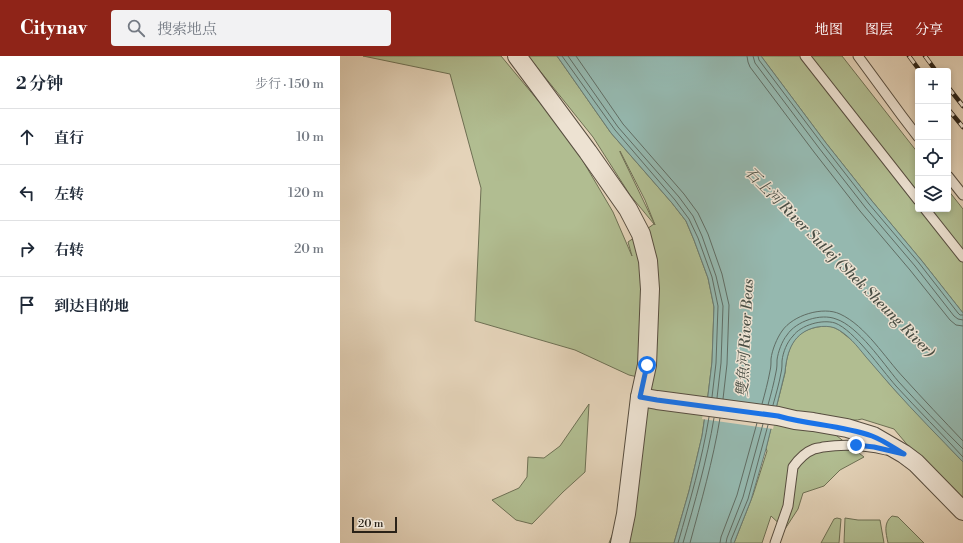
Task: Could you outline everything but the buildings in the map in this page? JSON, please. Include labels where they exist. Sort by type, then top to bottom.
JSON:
[{"type":"street","points":[[517,56],[588,152],[628,210],[640,234],[648,261],[650,289],[647,365],[649,399],[620,543]]},
{"type":"street","points":[[649,399],[778,416],[847,428],[873,436],[904,454],[916,463],[963,511]]},
{"type":"lane","points":[[805,56],[915,196]]},
{"type":"lane","points":[[858,56],[915,133]]},
{"type":"lane","points":[[951,180],[963,195]]},
{"type":"lane","points":[[927,212],[963,257]]},
{"type":"lane","points":[[775,543],[788,506],[793,467],[803,456],[814,449],[831,446],[856,445],[874,447],[904,454]]},
{"type":"green space","points":[[363,56],[501,56],[570,139],[613,212],[632,256],[628,242],[654,224],[630,195],[593,137],[528,56],[557,56],[611,133],[686,221],[708,278],[714,307],[712,362],[702,436],[689,491],[674,543],[609,543],[615,528],[642,378],[629,375],[575,350],[475,321],[481,188],[450,74]],"holes":[[[620,151],[645,200],[655,225]]]},
{"type":"green space","points":[[761,56],[842,56],[915,149],[915,212],[951,212],[951,194],[963,209],[963,313],[922,261],[826,143]]},
{"type":"green space","points":[[827,326],[839,330],[854,342],[893,388],[963,462],[963,501],[910,448],[894,429],[862,419],[847,420],[810,413],[819,422],[864,457],[840,470],[824,486],[803,493],[798,509],[785,529],[771,516],[762,543],[734,543],[753,495],[767,451],[766,448],[791,346],[795,339],[808,330],[816,327]]},
{"type":"green space","points":[[589,404],[585,472],[532,524],[516,520],[492,500],[519,488],[527,477],[528,457],[544,458],[560,446]]},
{"type":"green space","points":[[892,516],[898,517],[924,543],[888,543],[886,525]]},
{"type":"green space","points":[[845,518],[858,520],[880,520],[884,543],[844,543]]},
{"type":"green space","points":[[834,519],[841,519],[839,543],[821,543]]},
{"type":"water","points":[[557,56],[761,56],[826,143],[963,313],[963,462],[885,380],[848,337],[833,327],[817,327],[802,333],[797,338],[787,357],[785,372],[766,449],[751,500],[734,543],[674,543],[689,491],[702,436],[708,395],[712,362],[714,307],[708,278],[686,221],[611,133]]},
{"type":"pier","points":[[706,397],[778,408],[773,429],[702,419]]},
{"type":"railway","points":[[909,56],[918,68]]},
{"type":"railway","points":[[925,56],[934,68]]},
{"type":"railway","points":[[951,91],[963,106]]},
{"type":"railway","points":[[951,113],[963,127]]},
{"type":"route","points":[[647,365],[640,397],[778,416],[847,428],[873,436],[904,454],[874,447],[856,445]]},
{"type":"water label","name":"石上河 River Sutlej (Shek Sheung River)","points":[[840,262]]},
{"type":"water label","name":"雙魚河 River Beas","points":[[745,338]]}]
